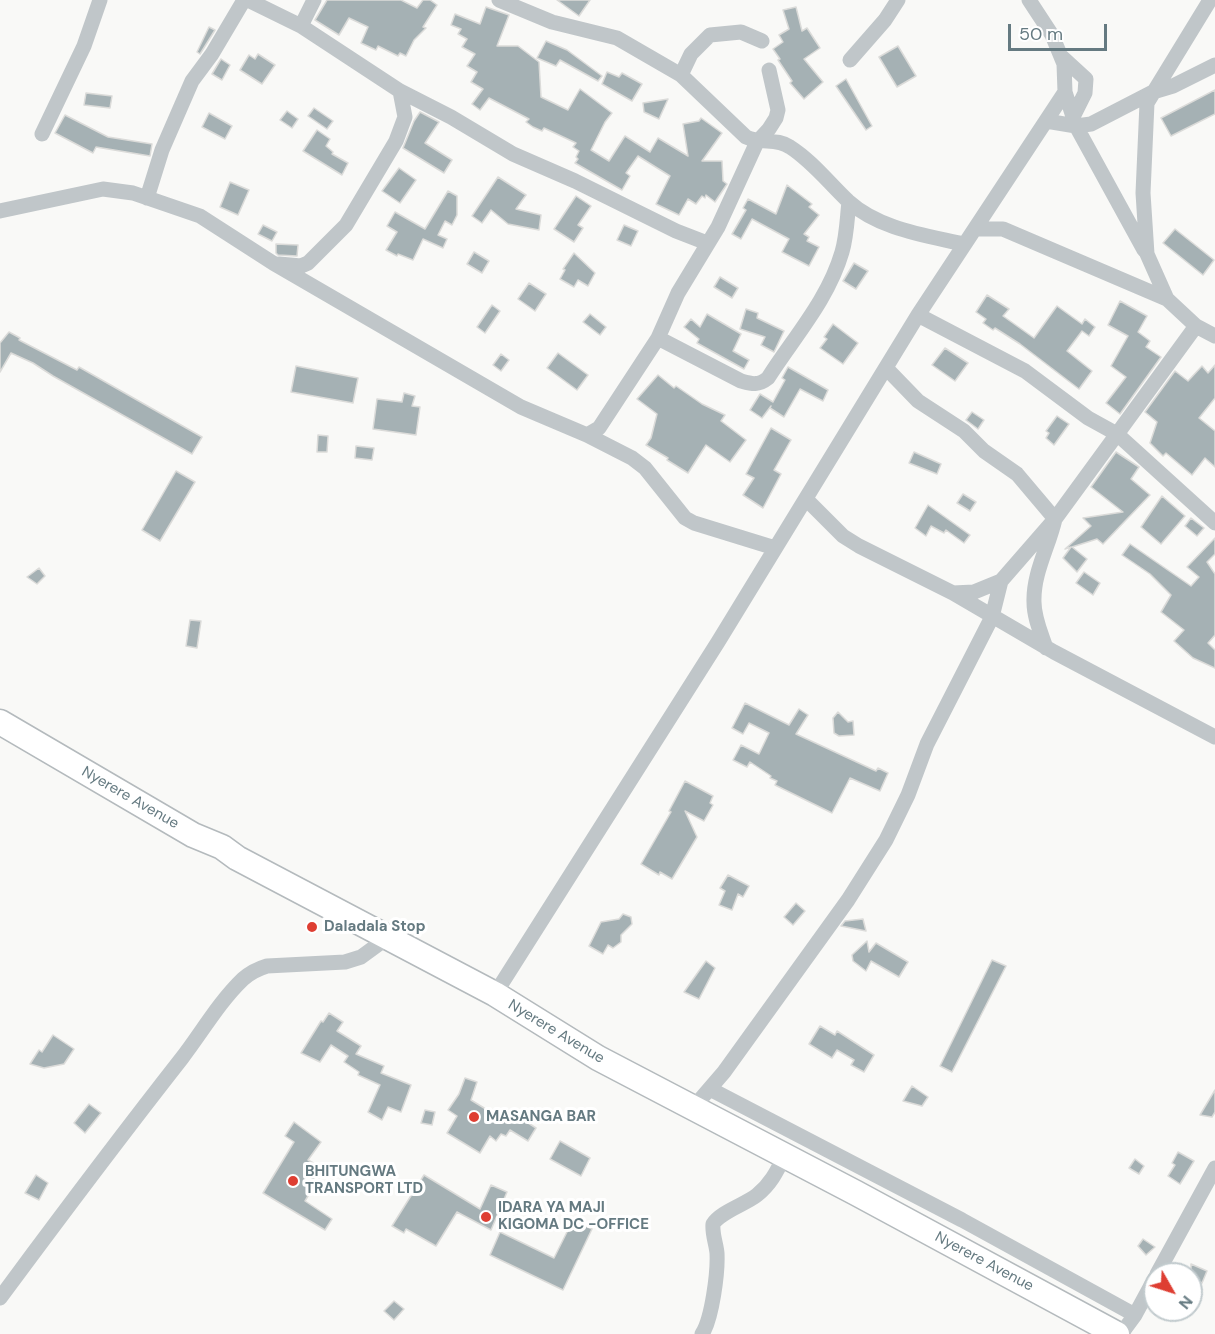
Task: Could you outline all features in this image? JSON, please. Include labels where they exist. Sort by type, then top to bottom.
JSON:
[{"type":"main road","name":"Nyerere Avenue","points":[[0,722],[193,835],[222,847],[237,858],[495,994],[598,1058],[785,1155],[1119,1334]]},
{"type":"street","points":[[42,134],[84,46],[100,0]]},
{"type":"street","points":[[147,198],[162,150],[192,81],[246,0],[301,26],[400,91],[451,117],[513,154],[576,181],[676,231],[707,243]]},
{"type":"street","points":[[301,26],[314,0]]},
{"type":"street","points":[[499,0],[534,6],[552,22],[617,38],[681,75],[740,132],[757,142],[779,142],[790,147],[849,202],[867,214],[907,232],[963,244]]},
{"type":"street","points":[[850,60],[885,20],[898,0]]},
{"type":"street","points":[[1029,0],[1052,35],[1062,57],[1065,92],[1074,121],[1147,254],[1167,299]]},
{"type":"street","points":[[1147,254],[1143,193],[1146,109],[1210,0]]},
{"type":"street","points":[[681,75],[691,54],[710,35],[741,32],[762,41]]},
{"type":"street","points":[[1062,57],[1086,79],[1085,93],[1074,121]]},
{"type":"street","points":[[1046,121],[1074,121],[1091,124],[1154,92],[1173,86],[1215,65]]},
{"type":"street","points":[[587,435],[599,428],[658,338],[678,293],[718,227],[757,142],[776,118],[778,110],[769,70]]},
{"type":"street","points":[[273,264],[301,266],[308,263],[346,225],[396,141],[405,117],[400,91]]},
{"type":"street","points":[[495,994],[577,867],[918,315],[1065,92]]},
{"type":"street","points":[[0,211],[103,189],[133,193],[200,216],[273,264],[522,407],[587,435],[632,458],[645,468],[685,518],[694,523],[775,548]]},
{"type":"street","points":[[658,338],[741,381],[755,385],[762,383],[768,378],[804,327],[834,274],[846,235],[849,202]]},
{"type":"street","points":[[975,229],[1004,229],[1167,299],[1196,326],[1215,336]]},
{"type":"street","points":[[918,315],[1025,371],[1088,418],[1117,434],[1215,524]]},
{"type":"street","points":[[953,593],[974,592],[1001,581],[1055,519],[1196,326]]},
{"type":"street","points":[[886,369],[918,401],[964,431],[984,451],[1017,474],[1055,519]]},
{"type":"street","points":[[806,499],[843,536],[953,593],[1046,648],[1215,736]]},
{"type":"street","points":[[1046,648],[1036,622],[1035,584],[1055,519]]},
{"type":"street","points":[[693,1108],[710,1089],[848,900],[886,840],[908,795],[927,744],[992,617],[1001,581]]},
{"type":"street","points":[[0,1298],[126,1128],[183,1057],[224,1000],[244,979],[254,970],[267,966],[345,962],[368,953],[387,938]]},
{"type":"street","points":[[710,1089],[962,1220],[1135,1315]]},
{"type":"street","points":[[708,1332],[716,1269],[713,1224],[720,1216],[743,1205],[772,1181],[785,1155]]},
{"type":"street","points":[[1164,1262],[1215,1168]]},
{"type":"street","points":[[1119,1334],[1135,1315],[1143,1300]]},
{"type":"building","points":[[327,0],[401,0],[417,8],[423,0],[430,0],[437,5],[423,27],[426,28],[414,40],[406,56],[400,53],[398,56],[378,46],[376,50],[361,43],[368,27],[349,18],[339,35],[315,20]]},
{"type":"building","points":[[557,0],[590,0],[579,16]]},
{"type":"building","points":[[486,7],[509,15],[497,46],[518,46],[539,62],[541,97],[568,110],[580,89],[612,113],[591,150],[609,161],[625,136],[650,152],[658,138],[688,156],[683,124],[699,121],[701,118],[722,133],[702,161],[722,161],[723,181],[727,184],[715,202],[706,195],[705,198],[702,196],[696,204],[688,199],[679,215],[656,204],[670,176],[638,156],[626,173],[630,176],[622,190],[575,163],[579,151],[573,147],[576,143],[544,128],[542,131],[533,127],[526,122],[529,119],[489,98],[480,110],[472,104],[483,89],[471,82],[477,72],[467,66],[475,54],[462,47],[467,39],[458,34],[461,29],[451,25],[455,14],[480,24]]},
{"type":"building","points":[[796,7],[802,31],[807,28],[820,48],[804,59],[823,82],[804,99],[790,83],[792,81],[773,49],[783,42],[779,35],[789,29],[783,10]]},
{"type":"building","points":[[209,27],[215,30],[200,54],[197,52]]},
{"type":"building","points":[[546,41],[567,50],[602,76],[598,81],[560,60],[556,66],[537,58]]},
{"type":"building","points":[[898,46],[916,76],[897,87],[879,57]]},
{"type":"building","points":[[258,54],[275,65],[262,84],[240,70],[249,55],[255,59]]},
{"type":"building","points":[[221,59],[230,65],[222,80],[212,74]]},
{"type":"building","points":[[607,72],[619,77],[622,73],[642,84],[632,101],[602,84]]},
{"type":"building","points":[[846,79],[872,126],[866,130],[836,86]]},
{"type":"building","points":[[1215,90],[1215,114],[1171,136],[1161,118]]},
{"type":"building","points":[[86,93],[112,96],[110,108],[84,105]]},
{"type":"building","points":[[668,99],[659,119],[644,112],[643,103]]},
{"type":"building","points":[[314,108],[333,121],[327,129],[308,116]]},
{"type":"building","points":[[287,111],[298,119],[292,128],[280,120]]},
{"type":"building","points":[[420,112],[439,122],[425,143],[452,160],[444,173],[403,148]]},
{"type":"building","points":[[209,113],[232,126],[225,139],[202,127]]},
{"type":"building","points":[[65,115],[108,137],[152,144],[150,156],[96,147],[93,153],[55,133]]},
{"type":"building","points":[[317,130],[330,139],[326,146],[333,152],[332,154],[348,163],[342,175],[303,151]]},
{"type":"building","points":[[399,168],[416,180],[400,203],[382,191]]},
{"type":"building","points":[[498,177],[526,195],[516,209],[541,215],[539,230],[508,224],[491,210],[482,223],[472,216]]},
{"type":"building","points":[[230,182],[249,190],[238,215],[220,207]]},
{"type":"building","points":[[787,185],[812,204],[809,207],[819,215],[804,234],[809,237],[807,241],[819,247],[809,266],[782,252],[789,239],[752,219],[741,239],[732,234],[746,210],[743,208],[748,199],[776,214]]},
{"type":"building","points":[[448,191],[457,196],[457,215],[452,225],[445,221],[438,235],[447,239],[443,248],[423,239],[413,260],[398,254],[397,256],[386,250],[397,232],[387,226],[395,212],[425,229]]},
{"type":"building","points":[[576,196],[591,206],[578,225],[583,228],[574,242],[554,229]]},
{"type":"building","points":[[263,225],[277,232],[272,241],[258,234]]},
{"type":"building","points":[[624,225],[638,231],[631,246],[617,240]]},
{"type":"building","points":[[1175,229],[1214,260],[1203,275],[1163,243]]},
{"type":"building","points":[[276,244],[298,245],[297,256],[278,255]]},
{"type":"building","points":[[474,252],[489,261],[482,273],[467,264]]},
{"type":"building","points":[[574,253],[595,273],[588,286],[578,280],[574,287],[560,279],[565,270],[563,269]]},
{"type":"building","points":[[854,263],[868,271],[856,289],[843,281]]},
{"type":"building","points":[[720,277],[738,288],[732,298],[714,287]]},
{"type":"building","points":[[529,283],[546,294],[535,311],[518,299]]},
{"type":"building","points":[[987,295],[1009,309],[1003,316],[1034,338],[1057,306],[1082,324],[1085,319],[1095,327],[1089,336],[1082,331],[1067,351],[1092,371],[1079,389],[1020,344],[983,323],[986,319],[976,312]]},
{"type":"building","points":[[1120,301],[1147,316],[1138,332],[1150,341],[1146,347],[1161,357],[1120,414],[1106,403],[1126,377],[1111,366],[1128,336],[1108,325]]},
{"type":"building","points":[[492,305],[500,311],[485,333],[477,327]]},
{"type":"building","points":[[746,309],[758,313],[757,318],[784,331],[774,352],[761,345],[765,337],[740,329]]},
{"type":"building","points":[[590,314],[606,327],[600,335],[583,322]]},
{"type":"building","points":[[707,314],[741,334],[733,351],[749,360],[744,369],[697,343],[699,339],[684,327],[691,319],[700,327]]},
{"type":"building","points":[[833,324],[858,343],[843,364],[820,348],[827,339],[824,337]]},
{"type":"building","points":[[9,332],[20,338],[19,340],[77,370],[79,367],[202,437],[192,454],[33,363],[11,353],[0,372],[0,343]]},
{"type":"building","points":[[945,348],[968,363],[955,381],[932,365]]},
{"type":"building","points":[[558,353],[588,375],[577,390],[547,368]]},
{"type":"building","points":[[501,354],[509,360],[501,371],[493,365]]},
{"type":"building","points":[[1215,365],[1215,398],[1199,418],[1215,431],[1215,467],[1205,458],[1192,475],[1166,453],[1163,456],[1150,443],[1157,422],[1145,412],[1175,371],[1188,381],[1202,366],[1208,373]]},
{"type":"building","points":[[296,366],[358,378],[353,403],[291,392]]},
{"type":"building","points":[[788,367],[828,390],[823,401],[800,389],[784,417],[770,408],[771,406],[762,418],[750,410],[760,394],[773,402],[785,380],[782,378]]},
{"type":"building","points":[[658,375],[674,388],[676,386],[702,404],[725,415],[721,421],[746,440],[730,462],[706,445],[688,473],[646,445],[651,438],[657,414],[637,399]]},
{"type":"building","points":[[404,393],[415,396],[412,406],[420,407],[416,435],[373,429],[377,399],[402,402]]},
{"type":"building","points":[[972,412],[984,420],[978,429],[966,420]]},
{"type":"building","points":[[1057,416],[1069,424],[1054,445],[1046,438],[1049,433],[1046,431]]},
{"type":"building","points":[[771,428],[791,440],[774,470],[781,474],[763,508],[743,495],[754,478],[746,474]]},
{"type":"building","points":[[318,435],[328,436],[327,452],[317,452]]},
{"type":"building","points":[[356,446],[374,448],[372,460],[355,458]]},
{"type":"building","points":[[914,452],[941,464],[937,474],[909,463]]},
{"type":"building","points":[[1116,452],[1139,467],[1131,479],[1150,495],[1103,544],[1097,539],[1072,547],[1087,559],[1077,572],[1063,558],[1071,547],[1065,549],[1091,526],[1083,518],[1123,512],[1091,487]]},
{"type":"building","points":[[176,471],[195,482],[160,541],[142,530]]},
{"type":"building","points":[[963,494],[976,502],[970,511],[957,503]]},
{"type":"building","points":[[1162,496],[1185,516],[1161,544],[1141,527]]},
{"type":"building","points":[[928,505],[970,535],[964,543],[946,530],[944,533],[931,526],[926,536],[915,528]]},
{"type":"building","points":[[1191,518],[1204,528],[1197,536],[1185,526]]},
{"type":"building","points":[[1215,538],[1215,554],[1207,562],[1215,574],[1215,635],[1208,643],[1215,650],[1215,668],[1193,658],[1174,641],[1184,630],[1161,612],[1171,595],[1150,574],[1122,555],[1130,544],[1191,586],[1199,577],[1187,567]]},
{"type":"building","points":[[39,568],[45,576],[37,584],[27,577]]},
{"type":"building","points":[[1084,572],[1100,583],[1093,595],[1076,583]]},
{"type":"building","points":[[190,620],[201,621],[197,648],[186,646]]},
{"type":"building","points":[[745,703],[789,725],[799,709],[808,715],[796,734],[876,771],[878,768],[888,773],[880,791],[850,778],[832,813],[775,785],[777,781],[750,762],[747,767],[733,760],[741,745],[759,754],[769,733],[749,723],[743,734],[732,728]]},
{"type":"building","points":[[838,712],[848,722],[853,721],[854,735],[839,736],[834,733],[833,718]]},
{"type":"building","points":[[685,781],[713,796],[710,803],[713,805],[704,821],[685,811],[697,837],[672,879],[660,872],[659,875],[641,864],[671,812],[669,811]]},
{"type":"building","points":[[728,875],[749,886],[743,897],[738,894],[732,910],[719,905],[725,891],[720,888]]},
{"type":"building","points":[[796,903],[805,911],[793,925],[784,917]]},
{"type":"building","points":[[623,914],[631,917],[632,924],[621,935],[621,942],[613,948],[608,945],[603,954],[589,946],[601,922],[619,919]]},
{"type":"building","points":[[863,919],[866,931],[841,926],[845,921]]},
{"type":"building","points":[[867,941],[869,952],[876,943],[908,962],[899,977],[871,961],[866,971],[853,961],[852,955]]},
{"type":"building","points":[[992,960],[1006,966],[952,1072],[940,1066]]},
{"type":"building","points":[[706,961],[715,968],[699,999],[684,992]]},
{"type":"building","points":[[329,1013],[343,1022],[337,1031],[361,1046],[356,1054],[384,1066],[381,1073],[411,1085],[401,1112],[388,1107],[382,1120],[368,1112],[380,1085],[358,1075],[359,1072],[344,1062],[348,1056],[331,1045],[320,1062],[301,1053],[321,1021],[323,1022]]},
{"type":"building","points":[[820,1026],[835,1035],[837,1031],[874,1055],[864,1072],[851,1065],[854,1060],[837,1050],[832,1058],[809,1044]]},
{"type":"building","points":[[53,1035],[74,1049],[64,1064],[44,1068],[30,1064],[39,1050],[42,1052]]},
{"type":"building","points":[[465,1078],[477,1082],[471,1100],[502,1119],[508,1110],[536,1128],[528,1141],[510,1130],[506,1136],[501,1134],[496,1141],[490,1136],[480,1153],[447,1133],[457,1116],[448,1110],[459,1094]]},
{"type":"building","points":[[912,1086],[928,1097],[922,1106],[903,1101]]},
{"type":"building","points":[[1215,1090],[1215,1112],[1212,1117],[1200,1115]]},
{"type":"building","points":[[89,1104],[101,1113],[85,1133],[74,1123]]},
{"type":"building","points":[[425,1110],[435,1112],[432,1125],[421,1123]]},
{"type":"building","name":"BHITUNGWA TRANSPORT LTD","points":[[294,1122],[321,1142],[308,1160],[324,1169],[305,1201],[332,1219],[325,1230],[263,1193],[294,1142],[285,1136]]},
{"type":"building","points":[[560,1141],[590,1158],[581,1176],[550,1159]]},
{"type":"building","points":[[1178,1152],[1194,1161],[1180,1184],[1168,1176],[1175,1165],[1172,1163]]},
{"type":"building","points":[[1135,1159],[1144,1166],[1139,1174],[1129,1168]]},
{"type":"building","points":[[36,1175],[48,1183],[39,1200],[25,1193]]},
{"type":"building","points":[[424,1175],[480,1209],[491,1185],[507,1192],[491,1230],[457,1212],[436,1246],[406,1229],[404,1233],[392,1226]]},
{"type":"building","points":[[573,1220],[592,1229],[563,1290],[490,1255],[500,1232],[554,1258]]},
{"type":"building","points":[[1143,1239],[1155,1247],[1146,1255],[1138,1246]]},
{"type":"building","points":[[1203,1269],[1207,1271],[1203,1281]]},
{"type":"building","points":[[394,1301],[404,1309],[394,1320],[384,1311]]},
{"type":"place","name":"Daladala Stop","points":[[312,927]]},
{"type":"place","name":"MASANGA BAR","points":[[474,1117]]},
{"type":"place","name":"BHITUNGWA TRANSPORT LTD","points":[[293,1181]]},
{"type":"place","name":"IDARA YA MAJI KIGOMA DC -OFFICE","points":[[486,1217]]}]
